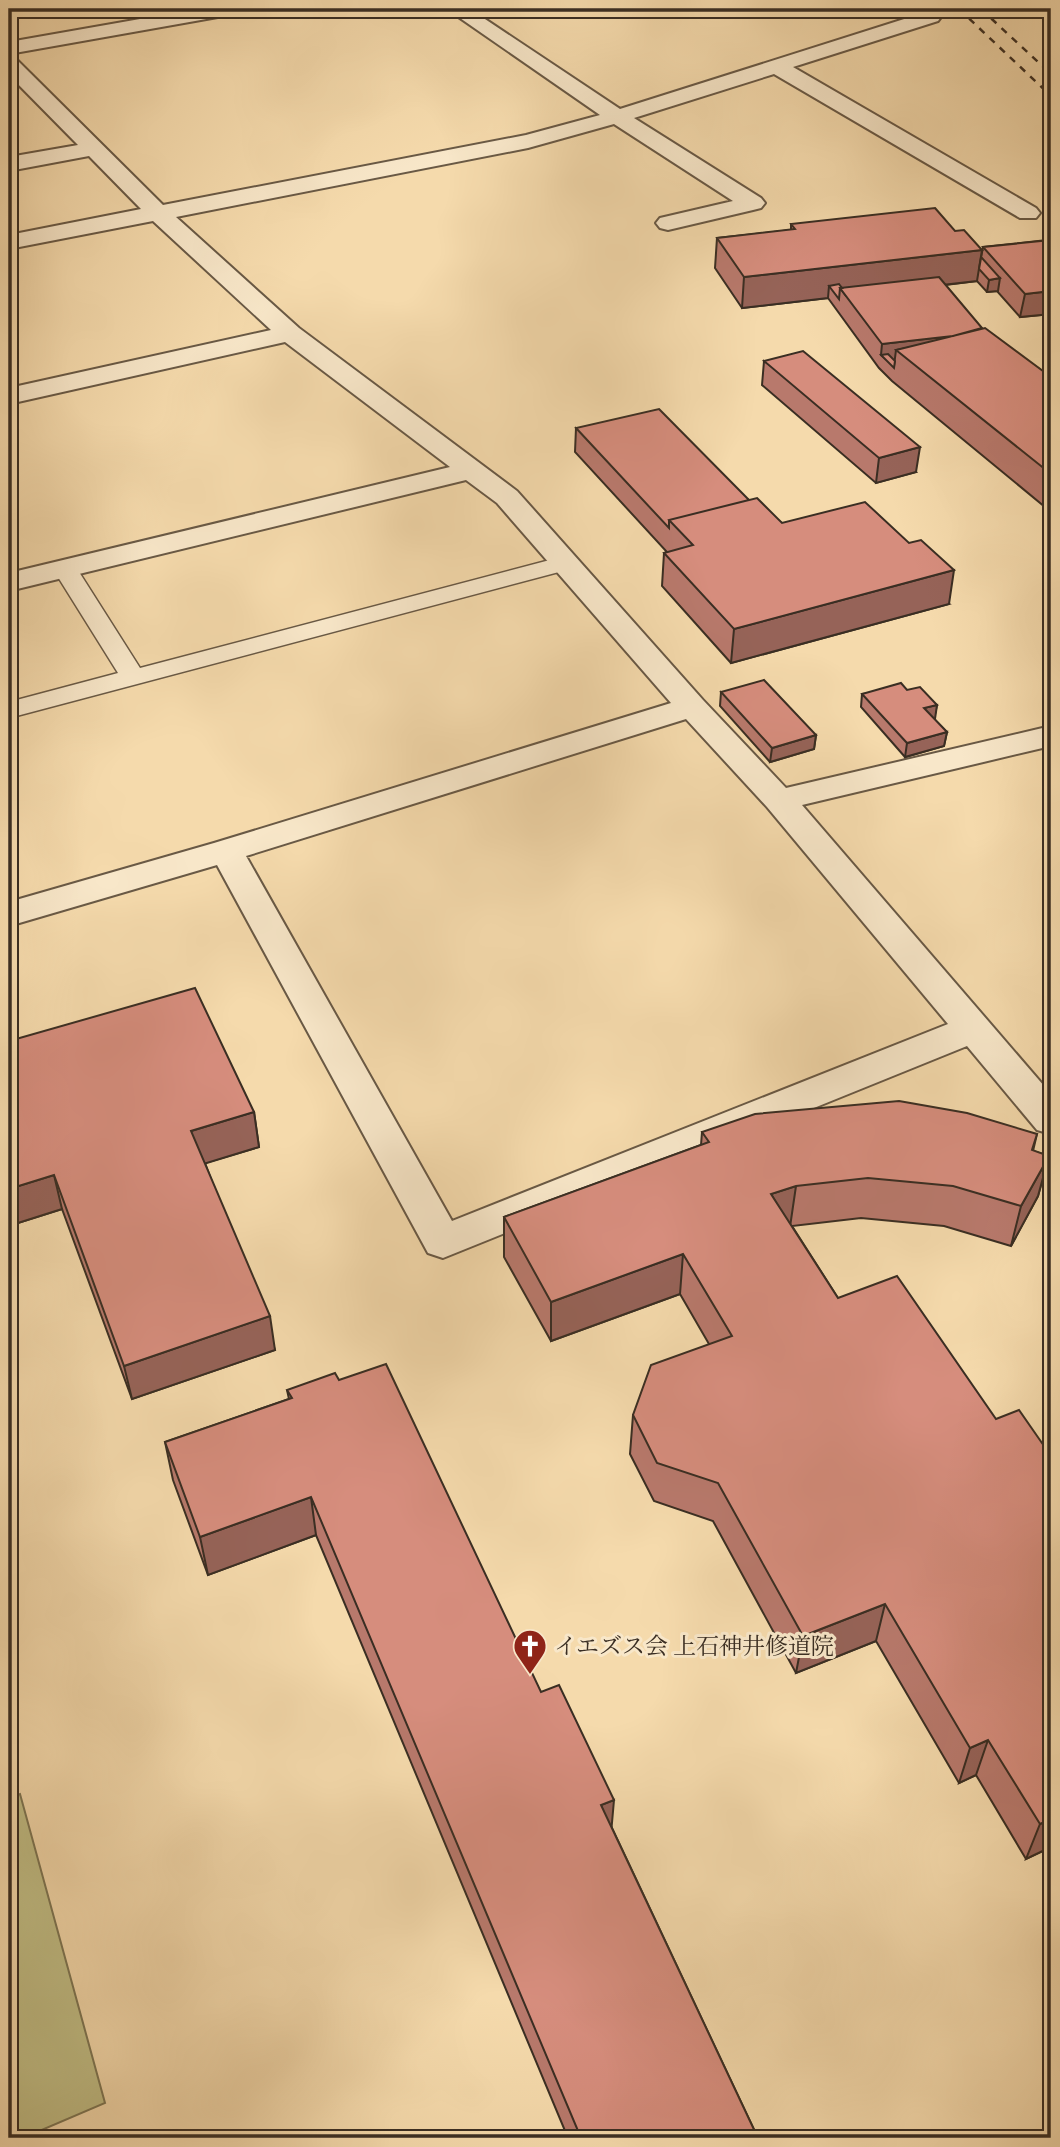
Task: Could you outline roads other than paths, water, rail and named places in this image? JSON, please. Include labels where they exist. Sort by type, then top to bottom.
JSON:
[{"type":"street","points":[[9,48],[229,9]]},
{"type":"street","points":[[457,9],[617,117],[753,203],[668,223]]},
{"type":"street","points":[[9,242],[528,141],[617,117],[931,17],[929,9]]},
{"type":"street","points":[[776,66],[1028,213]]},
{"type":"street","points":[[14,75],[95,148],[158,213],[290,333],[468,471],[507,497],[692,707],[779,800],[1051,1120]]},
{"type":"street","points":[[9,164],[95,148]]},
{"type":"street","points":[[9,396],[290,333]]},
{"type":"street","points":[[9,582],[468,471]]},
{"type":"street","points":[[9,914],[226,851],[692,707]]},
{"type":"street","points":[[779,800],[1051,736]]},
{"type":"street","points":[[226,851],[443,1242],[974,1028]]},
{"type":"lane","points":[[9,710],[565,563]]},
{"type":"lane","points":[[65,569],[133,677]]},
{"type":"railway","points":[[959,9],[1051,96]]},
{"type":"railway","points":[[981,9],[1051,74]]},
{"type":"place","name":"イエズス会 上石神井修道院","points":[[530,1676]]}]
